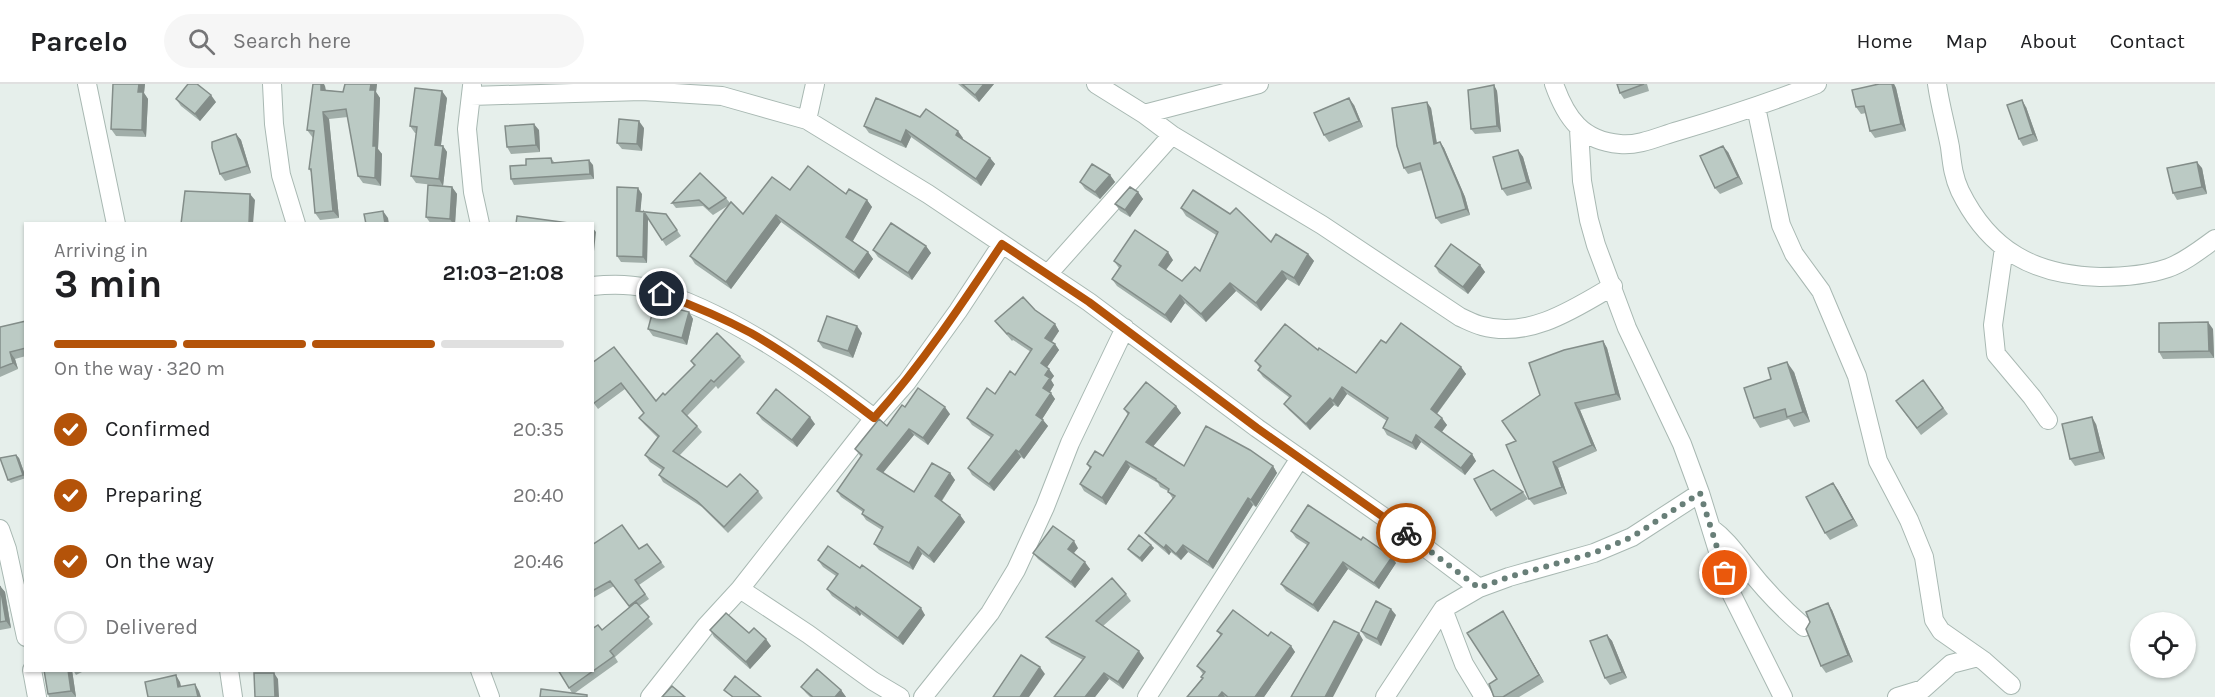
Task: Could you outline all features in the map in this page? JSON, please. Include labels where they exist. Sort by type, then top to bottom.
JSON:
[{"type":"street","points":[[87,84],[116,222]]},
{"type":"street","points":[[272,84],[274,124],[281,175],[295,222]]},
{"type":"street","points":[[807,120],[815,84]]},
{"type":"street","points":[[1096,84],[1144,114],[1172,135],[1322,225],[1460,317],[1482,326],[1510,329],[1540,324],[1574,309],[1613,286]]},
{"type":"street","points":[[1144,114],[1259,84]]},
{"type":"street","points":[[1553,86],[1564,109],[1579,129],[1595,138],[1621,145],[1643,142],[1756,107],[1817,84]]},
{"type":"street","points":[[1937,84],[1950,146],[1953,174],[1961,193],[1979,223],[2004,248],[2027,263],[2054,273],[2115,277],[2170,267],[2201,250],[2215,239]]},
{"type":"street","points":[[480,222],[473,192],[468,129],[472,90],[642,91],[722,96],[807,120],[928,194],[1048,274],[1479,588]]},
{"type":"street","points":[[1756,107],[1781,225],[1794,255],[1821,291],[1857,376],[1878,461],[1909,520],[1924,557],[1934,620],[1941,631],[1978,657],[2011,685]]},
{"type":"street","points":[[1579,129],[1582,181],[1596,245],[1627,328],[1678,434],[1712,528],[1731,593],[1783,697]]},
{"type":"street","points":[[1048,274],[1172,135]]},
{"type":"street","points":[[650,697],[706,626],[740,590],[874,418],[907,382],[958,312],[1002,244]]},
{"type":"street","points":[[2004,248],[1993,326],[1996,354],[2049,420]]},
{"type":"street","points":[[594,286],[611,284],[646,288],[702,310],[752,334],[836,389],[874,418]]},
{"type":"street","points":[[923,697],[990,613],[1016,570],[1046,507],[1070,442],[1125,328]]},
{"type":"street","points":[[1147,697],[1300,458]]},
{"type":"street","points":[[1385,697],[1443,609],[1479,588],[1594,553],[1632,537],[1700,493]]},
{"type":"street","points":[[1712,528],[1727,542],[1780,605],[1804,627]]},
{"type":"street","points":[[0,529],[7,549],[24,628]]},
{"type":"street","points":[[740,590],[900,697]]},
{"type":"street","points":[[1443,609],[1464,664],[1484,697]]},
{"type":"street","points":[[1896,697],[1923,689],[1951,664],[1978,657]]},
{"type":"street","points":[[32,672],[37,697]]},
{"type":"street","points":[[229,672],[233,697]]},
{"type":"street","points":[[481,672],[490,697]]},
{"type":"building","points":[[113,84],[139,84],[138,92],[143,92],[142,130],[111,129]]},
{"type":"building","points":[[188,84],[197,84],[211,95],[195,114],[176,99]]},
{"type":"building","points":[[313,84],[321,84],[321,90],[343,92],[345,84],[371,84],[370,90],[375,90],[373,146],[376,146],[375,178],[358,176],[346,109],[323,112],[333,211],[315,213],[311,169],[309,169],[314,131],[307,130]]},
{"type":"building","points":[[962,84],[984,84],[975,95]]},
{"type":"building","points":[[1617,84],[1644,84],[1620,93]]},
{"type":"building","points":[[1879,84],[1892,84],[1901,124],[1870,131],[1864,106],[1856,107],[1852,90]]},
{"type":"building","points":[[1494,85],[1497,126],[1471,129],[1468,90]]},
{"type":"building","points":[[415,88],[442,91],[435,145],[443,146],[439,179],[411,176],[417,127],[410,126]]},
{"type":"building","points":[[876,98],[920,117],[926,109],[958,131],[956,135],[990,158],[976,179],[906,130],[901,142],[864,126]]},
{"type":"building","points":[[1349,98],[1359,121],[1324,135],[1314,113]]},
{"type":"building","points":[[2022,100],[2033,134],[2019,139],[2007,105]]},
{"type":"building","points":[[1427,102],[1434,144],[1440,142],[1461,191],[1466,209],[1436,218],[1420,163],[1404,168],[1397,146],[1392,108]]},
{"type":"building","points":[[619,119],[639,121],[637,144],[617,143]]},
{"type":"building","points":[[534,124],[536,145],[507,147],[505,126]]},
{"type":"building","points":[[236,134],[247,166],[220,174],[212,142]]},
{"type":"building","points":[[1723,146],[1738,177],[1715,188],[1700,156]]},
{"type":"building","points":[[1518,150],[1527,182],[1502,189],[1493,157]]},
{"type":"building","points":[[551,158],[552,163],[589,160],[590,174],[511,179],[510,166],[526,165],[526,159]]},
{"type":"building","points":[[2197,162],[2202,187],[2173,193],[2167,168]]},
{"type":"building","points":[[1092,164],[1110,175],[1095,192],[1080,182]]},
{"type":"building","points":[[808,166],[846,194],[849,189],[867,200],[846,237],[868,252],[854,272],[776,215],[726,282],[690,256],[731,202],[743,214],[772,177],[790,190]]},
{"type":"building","points":[[700,173],[726,198],[709,209],[699,200],[672,203]]},
{"type":"building","points":[[428,185],[452,187],[450,219],[426,217]]},
{"type":"building","points":[[617,187],[638,188],[636,211],[666,214],[677,230],[662,240],[644,212],[643,257],[617,256]]},
{"type":"building","points":[[1130,187],[1138,192],[1125,210],[1115,204]]},
{"type":"building","points":[[1193,190],[1230,214],[1236,208],[1271,242],[1276,234],[1308,254],[1294,278],[1282,271],[1256,303],[1230,283],[1201,314],[1180,295],[1165,315],[1112,279],[1121,266],[1114,261],[1135,230],[1168,252],[1159,265],[1182,281],[1195,267],[1200,271],[1218,232],[1181,208]]},
{"type":"building","points":[[185,191],[250,194],[249,222],[181,222]]},
{"type":"building","points":[[383,211],[385,222],[366,222],[364,214]]},
{"type":"building","points":[[517,216],[561,222],[516,222]]},
{"type":"building","points":[[891,223],[926,246],[908,273],[873,250]]},
{"type":"building","points":[[1451,244],[1480,265],[1463,287],[1435,266]]},
{"type":"building","points":[[1023,297],[1035,310],[1055,324],[1045,338],[1055,344],[1041,363],[1049,369],[1045,375],[1050,378],[1043,388],[1051,393],[1036,415],[1043,420],[1019,452],[1016,450],[989,484],[968,468],[993,435],[967,418],[987,388],[995,394],[1010,371],[1015,375],[1032,349],[1007,334],[995,321]]},
{"type":"building","points":[[655,303],[689,312],[682,338],[648,329]]},
{"type":"building","points":[[827,316],[857,326],[848,351],[818,341]]},
{"type":"building","points":[[24,321],[24,348],[10,352],[13,363],[0,368],[0,327]]},
{"type":"building","points":[[2208,322],[2209,351],[2159,352],[2159,323]]},
{"type":"building","points":[[1401,323],[1461,367],[1431,409],[1442,418],[1435,427],[1472,454],[1461,468],[1416,435],[1412,443],[1383,428],[1388,418],[1342,387],[1333,401],[1330,398],[1306,424],[1284,404],[1291,396],[1258,370],[1261,366],[1255,361],[1285,324],[1318,350],[1319,348],[1356,373],[1381,340],[1386,343]]},
{"type":"building","points":[[717,333],[740,356],[714,382],[711,380],[682,411],[697,426],[673,451],[727,487],[740,474],[758,491],[724,527],[697,501],[659,475],[664,468],[645,455],[659,436],[639,418],[644,413],[621,383],[594,403],[594,362],[614,347],[656,401],[695,365],[691,361]]},
{"type":"building","points":[[1603,341],[1616,394],[1575,403],[1592,445],[1553,462],[1562,487],[1529,499],[1506,445],[1516,441],[1502,421],[1540,395],[1529,363],[1564,350]]},
{"type":"building","points":[[1787,362],[1803,412],[1787,417],[1785,409],[1754,418],[1744,388],[1771,379],[1768,368]]},
{"type":"building","points":[[1923,380],[1943,408],[1917,428],[1896,401]]},
{"type":"building","points":[[1146,382],[1176,406],[1146,442],[1184,466],[1206,426],[1250,450],[1273,466],[1251,500],[1248,498],[1208,562],[1183,545],[1176,554],[1166,545],[1164,548],[1145,533],[1175,496],[1156,479],[1126,461],[1102,498],[1080,484],[1091,467],[1087,464],[1095,451],[1103,456],[1129,413],[1124,409]]},
{"type":"building","points":[[918,388],[945,407],[923,438],[909,429],[877,469],[914,492],[932,463],[950,473],[935,496],[960,515],[929,556],[918,547],[909,563],[874,544],[883,527],[862,514],[864,510],[837,491],[862,455],[855,449],[879,419],[887,426],[902,405],[905,407]]},
{"type":"building","points":[[776,389],[810,417],[792,440],[757,413]]},
{"type":"building","points":[[2092,417],[2100,452],[2070,459],[2062,424]]},
{"type":"building","points":[[16,455],[23,475],[8,480],[0,458]]},
{"type":"building","points":[[1493,470],[1523,492],[1491,510],[1474,479]]},
{"type":"building","points":[[1833,483],[1853,519],[1825,533],[1806,497]]},
{"type":"building","points":[[1308,505],[1361,540],[1363,537],[1392,557],[1374,583],[1343,562],[1313,605],[1281,584],[1309,543],[1291,531]]},
{"type":"building","points":[[622,525],[639,549],[647,544],[661,562],[635,580],[645,594],[629,606],[610,581],[594,590],[594,544]]},
{"type":"building","points":[[1053,526],[1074,541],[1068,549],[1085,562],[1071,582],[1033,553]]},
{"type":"building","points":[[1139,535],[1151,545],[1140,558],[1128,549]]},
{"type":"building","points":[[828,546],[860,568],[862,565],[921,608],[898,638],[827,589],[838,574],[818,560]]},
{"type":"building","points":[[1112,578],[1126,594],[1096,621],[1139,651],[1118,682],[1104,673],[1085,697],[1054,697],[1085,657],[1046,637]]},
{"type":"building","points":[[0,586],[6,621],[0,622]]},
{"type":"building","points":[[1376,601],[1391,609],[1377,639],[1361,631]]},
{"type":"building","points":[[636,602],[649,617],[610,651],[614,656],[594,670],[594,628],[598,625],[602,630]]},
{"type":"building","points":[[1828,603],[1848,655],[1821,666],[1806,629],[1810,622],[1806,612]]},
{"type":"building","points":[[1233,610],[1268,636],[1271,632],[1291,646],[1255,697],[1228,697],[1222,692],[1218,697],[1187,697],[1203,678],[1201,677],[1205,672],[1197,666],[1222,634],[1217,631]]},
{"type":"building","points":[[1503,611],[1539,675],[1503,697],[1494,697],[1489,684],[1497,679],[1467,633]]},
{"type":"building","points":[[726,613],[749,633],[754,628],[766,639],[746,662],[710,630]]},
{"type":"building","points":[[1334,621],[1359,633],[1325,697],[1291,697]]},
{"type":"building","points":[[1607,635],[1622,672],[1605,678],[1590,641]]},
{"type":"building","points":[[1021,655],[1040,667],[1020,697],[993,697]]},
{"type":"building","points":[[817,669],[841,690],[835,697],[813,697],[801,687]]},
{"type":"building","points":[[44,672],[68,672],[71,691],[48,694]]},
{"type":"building","points":[[559,672],[592,672],[569,688]]},
{"type":"building","points":[[254,673],[274,673],[275,697],[255,697]]},
{"type":"building","points":[[176,675],[178,687],[195,684],[198,697],[148,697],[145,682]]},
{"type":"building","points":[[735,676],[761,697],[733,697],[724,690]]},
{"type":"building","points":[[672,686],[685,697],[662,697]]},
{"type":"building","points":[[541,689],[587,695],[587,697],[540,697]]},
{"type":"way so far","points":[[1406,533],[1479,588],[1594,553],[1632,537],[1700,493],[1725,573]]},
{"type":"route","points":[[662,294],[692,305],[752,334],[836,389],[874,418],[907,382],[958,312],[1002,244],[1089,302],[1257,428],[1406,533]]}]
